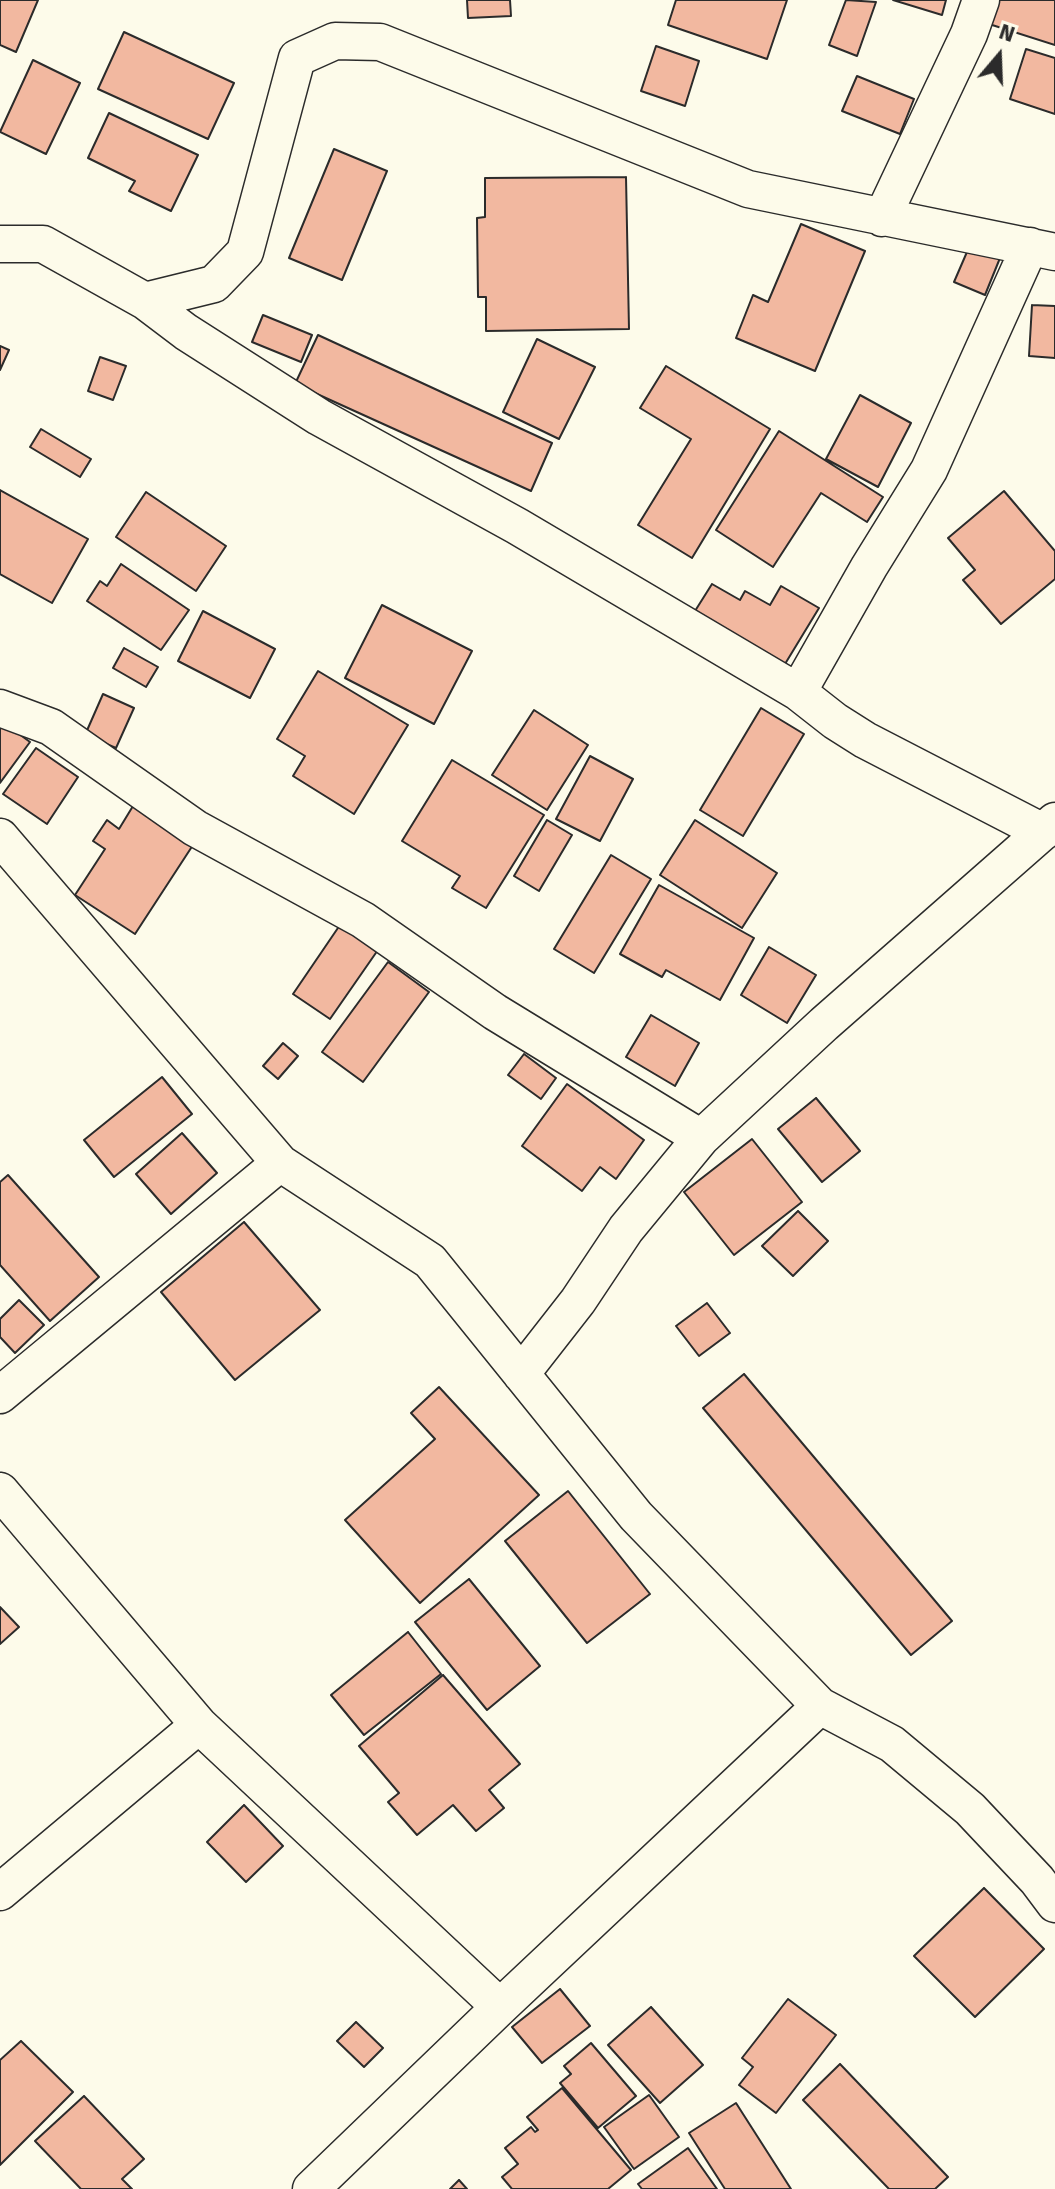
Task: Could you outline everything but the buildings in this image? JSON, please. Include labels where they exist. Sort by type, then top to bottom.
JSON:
[{"type":"street","points":[[882,218],[969,34],[981,0]]},
{"type":"street","points":[[145,301],[214,284],[245,252],[297,58],[335,41],[380,42],[748,189],[1042,249],[929,470],[798,692]]},
{"type":"street","points":[[0,244],[43,244],[145,301],[186,332],[319,417],[517,526],[798,692],[865,740],[1049,826],[824,1024],[701,1138],[626,1229],[578,1301],[521,1374]]},
{"type":"street","points":[[0,708],[51,727],[195,828],[363,920],[495,1012],[701,1138]]},
{"type":"street","points":[[0,837],[280,1163],[430,1261],[636,1516],[820,1706],[892,1744],[970,1809],[1037,1880],[1055,1904]]},
{"type":"street","points":[[0,1395],[280,1163]]},
{"type":"street","points":[[0,1491],[199,1725],[500,2007]]},
{"type":"street","points":[[311,2189],[820,1706]]},
{"type":"street","points":[[0,1892],[199,1725]]}]
